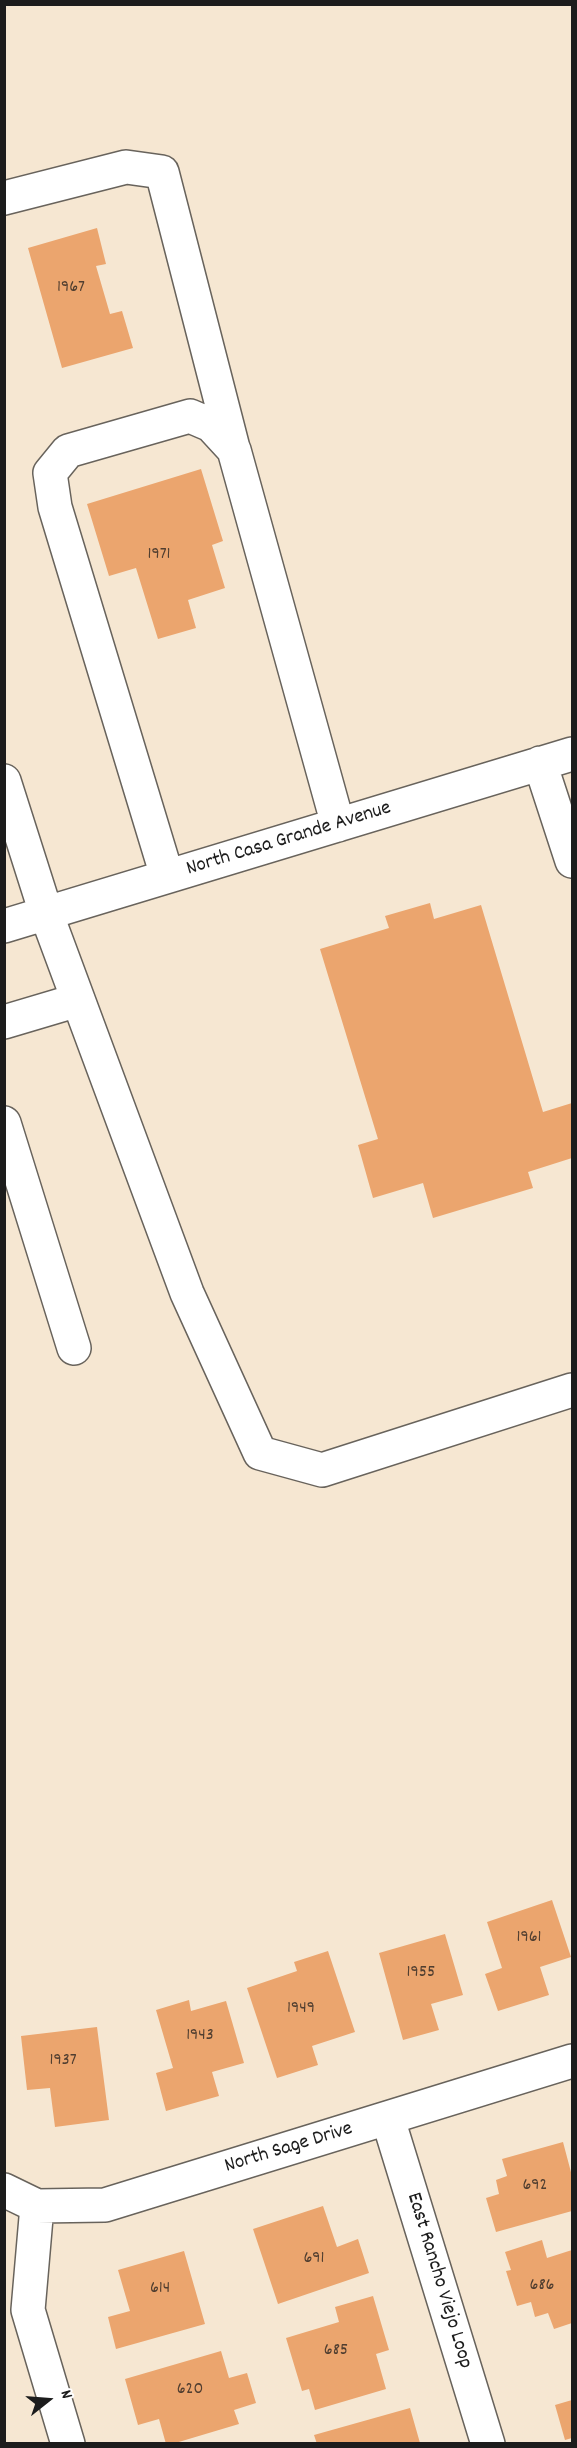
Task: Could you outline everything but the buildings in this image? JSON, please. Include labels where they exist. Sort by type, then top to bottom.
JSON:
[{"type":"street","points":[[4,198],[126,167],[162,172],[234,450],[338,825]]},
{"type":"street","points":[[167,876],[55,507],[50,473],[68,451],[190,416],[212,425],[234,450]]},
{"type":"street","name":"North Casa Grande Avenue","points":[[4,926],[573,754]]},
{"type":"street","points":[[540,764],[573,861]]},
{"type":"street","points":[[5,782],[46,913],[187,1293],[260,1453],[322,1470],[573,1390]]},
{"type":"street","points":[[4,1022],[78,1000]]},
{"type":"street","points":[[4,1123],[74,1348]]},
{"type":"street","name":"North Sage Drive","points":[[4,2190],[37,2206],[105,2205],[573,2061]]},
{"type":"street","name":"East Rancho Viejo Loop","points":[[388,2119],[488,2444]]},
{"type":"street","points":[[37,2206],[28,2310],[68,2444]]}]
